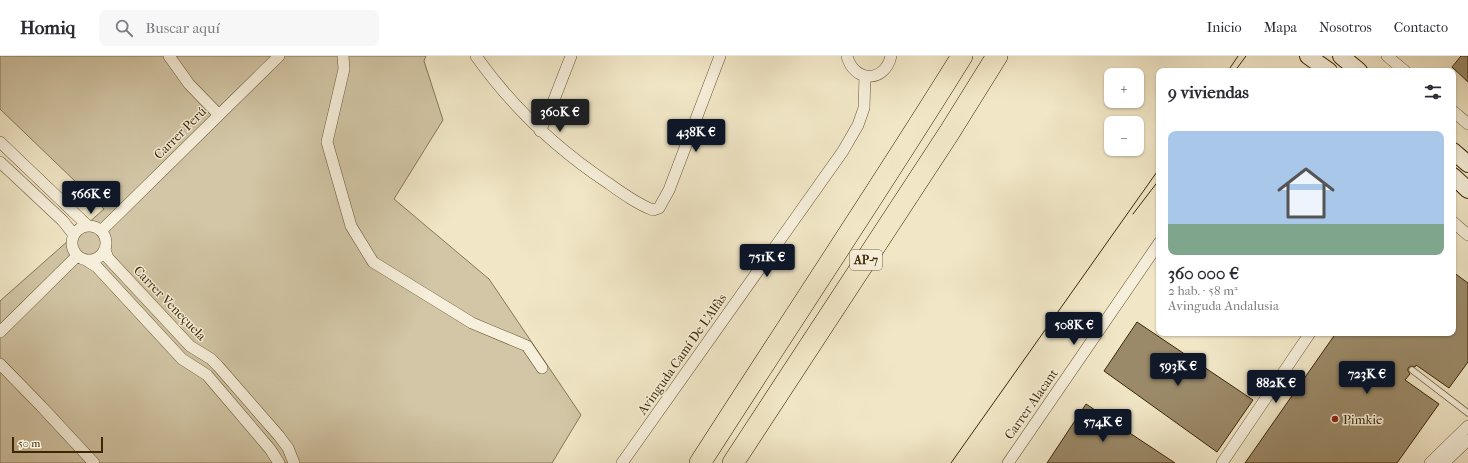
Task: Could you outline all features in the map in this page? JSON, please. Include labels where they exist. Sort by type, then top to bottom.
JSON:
[{"type":"highway","name":"AP-7","points":[[700,463],[792,319],[898,158],[962,56]]},
{"type":"highway","name":"AP-7","points":[[733,463],[949,133],[997,56]]},
{"type":"main road","points":[[1308,56],[1325,68]]},
{"type":"main road","points":[[1341,56],[1355,68]]},
{"type":"main road","points":[[1456,154],[1468,164]]},
{"type":"main road","points":[[1456,179],[1468,190]]},
{"type":"street","points":[[169,56],[190,84],[219,115]]},
{"type":"street","name":"Carrer Perú","points":[[101,231],[279,56]]},
{"type":"street","points":[[344,56],[344,68],[327,142],[351,226],[373,262],[472,323],[527,346],[542,368]]},
{"type":"street","points":[[476,56],[521,111],[540,131],[586,168],[643,206],[653,210],[659,208],[670,190],[720,56]]},
{"type":"street","points":[[540,131],[550,110],[571,56]]},
{"type":"street","points":[[847,56],[853,69],[859,74],[865,76],[880,74],[890,64],[891,56]]},
{"type":"street","points":[[1387,56],[1401,68]]},
{"type":"street","name":"Avinguda Camí De L'Alfàs","points":[[622,463],[843,151],[858,125],[864,108],[865,76]]},
{"type":"street","points":[[1456,114],[1468,124]]},
{"type":"street","points":[[0,142],[88,226]]},
{"type":"street","points":[[0,162],[63,221],[74,235]]},
{"type":"street","points":[[1456,225],[1468,236]]},
{"type":"street","points":[[81,258],[92,260],[98,258],[105,250],[106,239],[101,231],[94,227],[88,226],[78,230],[74,235],[72,246],[73,251],[81,258],[97,267],[182,359],[207,376],[270,449],[279,463]]},
{"type":"street","name":"Carrer Alacant","points":[[1008,463],[1156,247]]},
{"type":"street","name":"Carrer Veneçuela","points":[[105,250],[108,258],[190,346],[211,359],[223,372],[278,436],[290,452],[294,463]]},
{"type":"street","points":[[0,332],[81,258]]},
{"type":"street","points":[[1222,463],[1308,336]]},
{"type":"street","points":[[0,364],[94,463]]},
{"type":"street","points":[[1430,463],[1468,426]]},
{"type":"street","points":[[1444,463],[1468,440]]},
{"type":"lane","points":[[1412,370],[1468,413]]},
{"type":"shaded area","points":[[0,56],[426,56],[424,61],[443,120],[394,199],[489,279],[581,415],[552,463],[0,463],[0,301],[104,209],[0,109]]},
{"type":"building","points":[[1461,56],[1468,56],[1468,82],[1456,71],[1456,68],[1452,67]]},
{"type":"building","points":[[1456,274],[1468,283],[1468,362],[1449,388],[1416,365],[1415,367],[1411,366],[1408,368],[1410,374],[1405,380],[1439,404],[1397,463],[1245,463],[1334,336],[1456,336]]},
{"type":"building","points":[[1137,322],[1253,400],[1217,452],[1104,371]]},
{"type":"building","points":[[1086,404],[1175,463],[1047,463]]},
{"type":"tram line","points":[[1230,68],[1238,56]]},
{"type":"tram line","points":[[1237,68],[1246,56]]},
{"type":"tram line","points":[[951,463],[1156,173]]},
{"type":"tram line","points":[[1133,214],[1156,184]]},
{"type":"place","name":"Pimkie","points":[[1335,419]]}]
